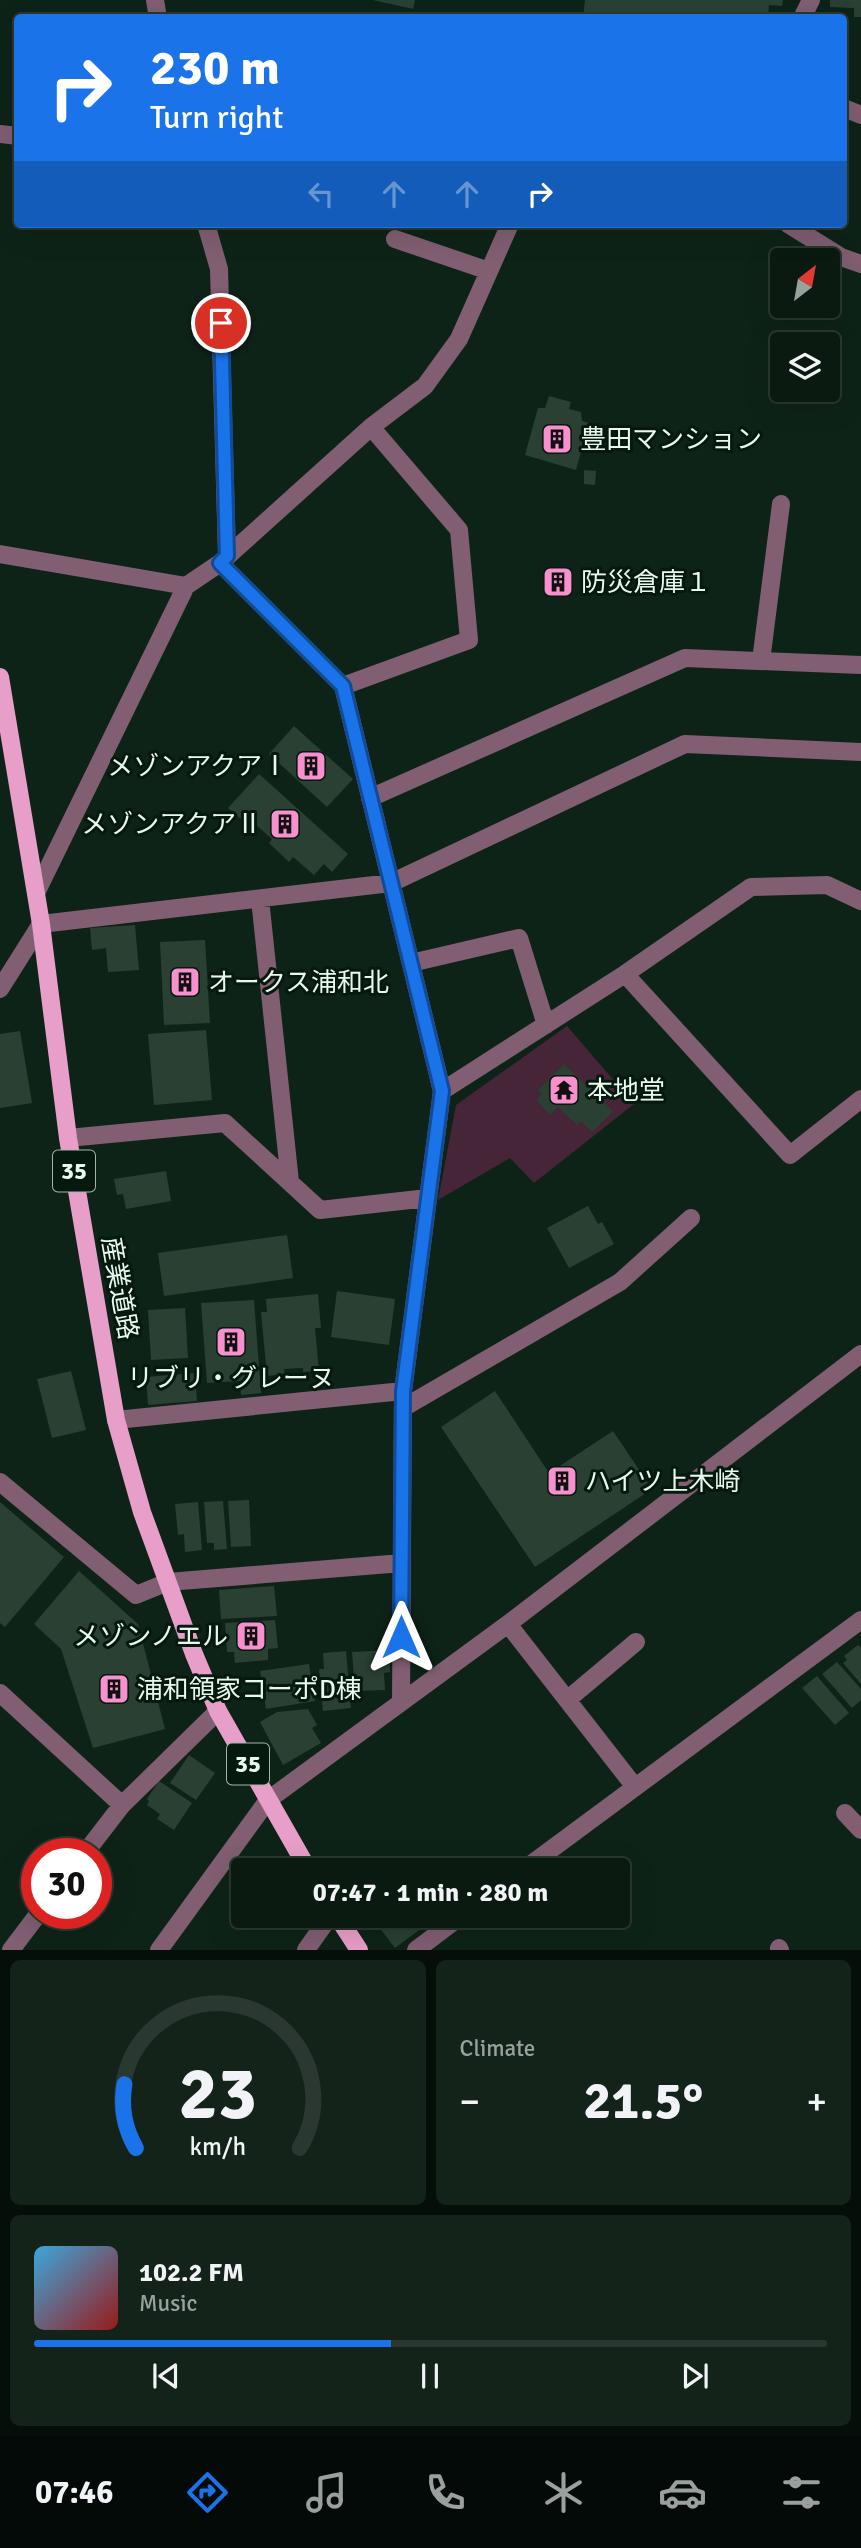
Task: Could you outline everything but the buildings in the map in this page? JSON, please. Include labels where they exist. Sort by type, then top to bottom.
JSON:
[{"type":"main road","name":"産業道路","points":[[0,677],[7,765],[36,893],[68,1138],[116,1420],[142,1512],[218,1711],[301,1858]]},
{"type":"main road","points":[[345,1928],[359,1950]]},
{"type":"street","points":[[207,228],[219,270],[223,559],[343,686],[442,1091],[403,1400],[401,1702]]},
{"type":"street","points":[[36,893],[186,586],[223,559],[371,427],[425,386],[458,339],[508,228]]},
{"type":"street","points":[[794,228],[841,257],[861,264]]},
{"type":"street","points":[[395,239],[489,271]]},
{"type":"street","points":[[343,686],[470,640],[459,530],[371,427]]},
{"type":"street","points":[[761,661],[781,504]]},
{"type":"street","points":[[0,554],[186,586]]},
{"type":"street","points":[[370,798],[685,658],[861,666]]},
{"type":"street","points":[[1,986],[41,924],[391,883],[685,744],[861,752]]},
{"type":"street","points":[[442,1091],[625,974],[751,887],[827,885],[861,901]]},
{"type":"street","points":[[260,899],[290,1182]]},
{"type":"street","points":[[411,963],[519,938],[545,1025]]},
{"type":"street","points":[[625,974],[790,1155],[861,1099]]},
{"type":"street","points":[[68,1138],[225,1123],[320,1210],[428,1198]]},
{"type":"street","points":[[116,1420],[403,1400],[620,1282],[691,1219]]},
{"type":"street","points":[[159,1950],[268,1800],[508,1624],[861,1354]]},
{"type":"street","points":[[0,1482],[136,1595],[168,1583],[402,1563]]},
{"type":"street","points":[[539,1858],[861,1620]]},
{"type":"street","points":[[508,1624],[635,1787]]},
{"type":"street","points":[[567,1700],[636,1642]]},
{"type":"street","points":[[0,1693],[122,1805]]},
{"type":"street","points":[[97,1838],[122,1805],[218,1711]]},
{"type":"street","points":[[845,1813],[861,1830]]},
{"type":"street","points":[[306,1950],[322,1928]]},
{"type":"street","points":[[416,1950],[445,1928]]},
{"type":"street","points":[[0,1938],[11,1949],[27,1929]]},
{"type":"shaded area","points":[[567,1026],[634,1104],[534,1183],[510,1158],[438,1200],[456,1105]]},
{"type":"place","name":"豊田マンション","points":[[557,439]]},
{"type":"place","name":"防災倉庫１","points":[[558,582]]},
{"type":"place","name":"メゾンアクアⅠ","points":[[311,766]]},
{"type":"place","name":"メゾンアクアⅡ","points":[[285,824]]},
{"type":"place","name":"オークス浦和北","points":[[185,982]]},
{"type":"place","name":"本地堂","points":[[564,1090]]},
{"type":"place","name":"リブリ・グレーヌ","points":[[231,1342]]},
{"type":"place","name":"ハイツ上木崎","points":[[562,1481]]},
{"type":"place","name":"メゾンノエル","points":[[251,1636]]},
{"type":"place","name":"浦和領家コーポD棟","points":[[114,1689]]},
{"type":"route","points":[[221,323],[227,556],[220,563],[343,686],[442,1091],[403,1391],[401,1637]]}]
